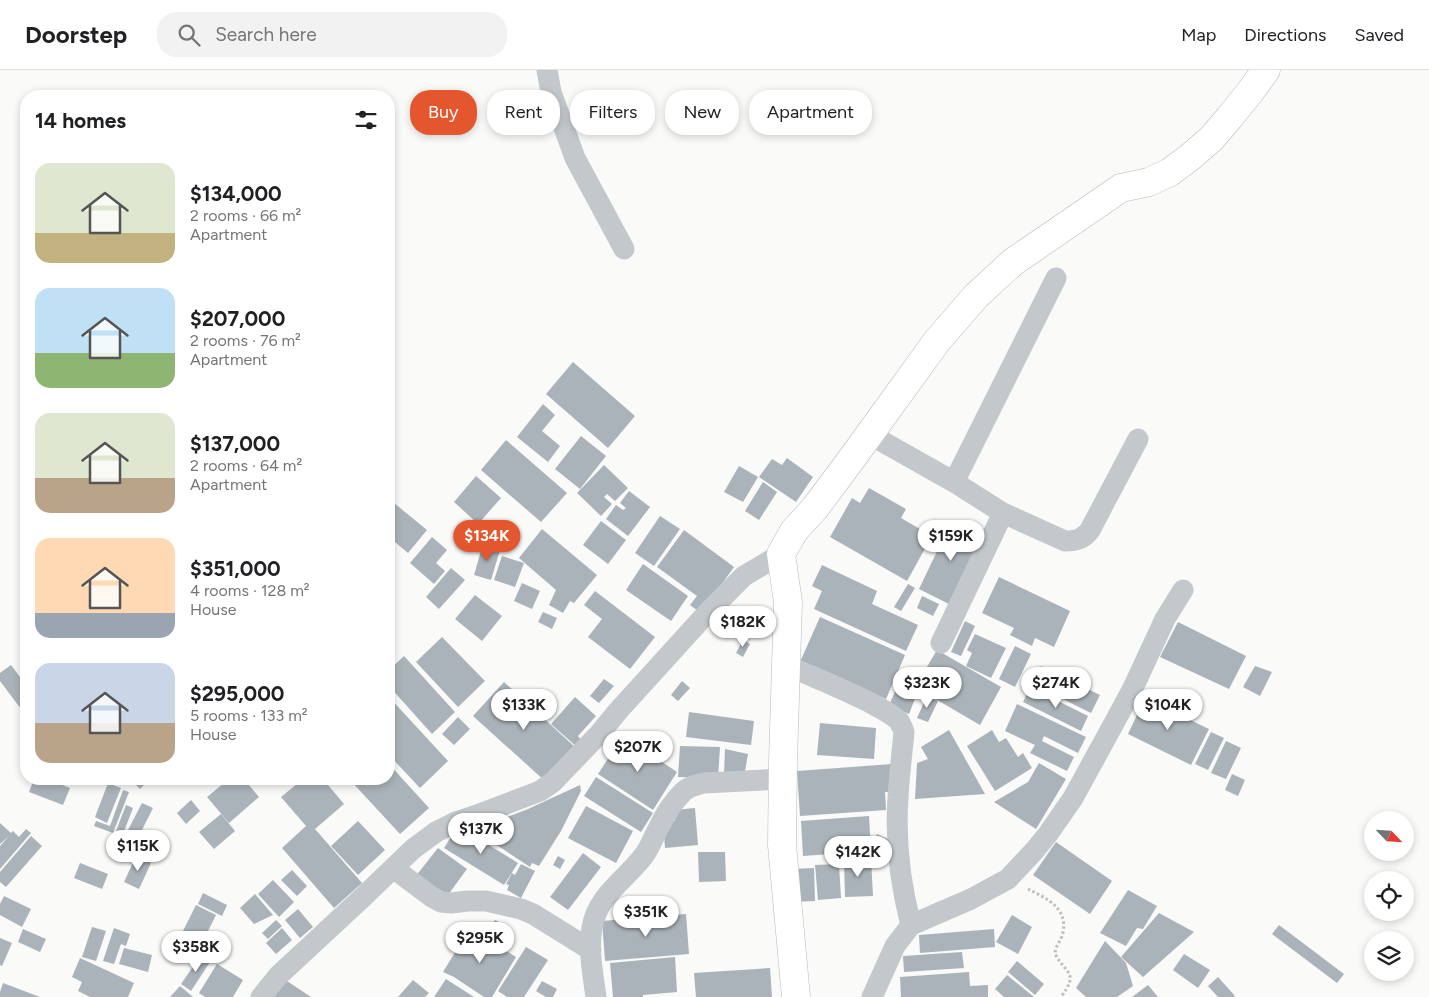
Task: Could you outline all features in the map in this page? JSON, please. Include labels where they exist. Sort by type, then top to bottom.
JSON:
[{"type":"street","points":[[547,70],[551,92],[575,158],[624,249]]},
{"type":"street","points":[[261,997],[278,976],[413,848],[436,832],[456,822],[540,790],[553,782],[600,733],[708,612],[744,576],[781,554],[794,531],[815,508],[937,341],[976,296],[1013,262],[1121,188],[1149,182],[1170,172],[1190,158],[1211,139],[1266,70]]},
{"type":"street","points":[[954,482],[1056,278]]},
{"type":"street","points":[[869,434],[954,482],[1004,513],[1065,541],[1083,538],[1090,530],[1138,439]]},
{"type":"street","points":[[941,643],[1004,513]]},
{"type":"street","points":[[781,554],[788,602],[782,779],[782,845],[796,997]]},
{"type":"street","points":[[872,997],[895,946],[911,925],[971,899],[1008,879],[1048,834],[1073,798],[1133,688],[1165,619],[1183,590]]},
{"type":"street","points":[[787,666],[867,701],[891,715],[902,726],[904,732],[898,798],[898,834],[903,896],[911,925]]},
{"type":"street","points":[[596,997],[591,950],[592,928],[598,911],[608,893],[643,856],[651,844],[664,816],[685,790],[691,786],[704,783],[782,779]]},
{"type":"street","points":[[394,868],[441,902],[486,901],[521,909],[533,914],[591,950]]},
{"type":"path","points":[[1008,879],[1045,898],[1059,909],[1063,920],[1063,932],[1055,954],[1069,972],[1071,978],[1061,997]]},
{"type":"building","points":[[573,362],[635,416],[608,448],[546,394]]},
{"type":"building","points":[[543,404],[555,415],[542,431],[560,446],[548,462],[517,437]]},
{"type":"building","points":[[581,436],[606,456],[580,489],[555,469]]},
{"type":"building","points":[[506,440],[567,493],[541,522],[481,470]]},
{"type":"building","points":[[787,458],[813,477],[796,502],[759,477],[772,459],[782,465]]},
{"type":"building","points":[[604,465],[628,488],[615,501],[607,494],[604,497],[612,504],[601,516],[577,493]]},
{"type":"building","points":[[739,466],[758,477],[743,502],[724,492]]},
{"type":"building","points":[[476,476],[501,498],[478,524],[454,502]]},
{"type":"building","points":[[763,482],[777,492],[759,520],[745,511]]},
{"type":"building","points":[[869,488],[906,509],[901,518],[932,536],[907,581],[830,537],[852,498],[860,503]]},
{"type":"building","points":[[629,491],[650,507],[628,536],[606,519],[616,505],[623,510],[626,508],[620,503]]},
{"type":"building","points":[[395,504],[427,530],[408,553],[395,542]]},
{"type":"building","points":[[660,516],[680,529],[654,566],[635,553]]},
{"type":"building","points":[[952,520],[983,535],[949,604],[919,589]]},
{"type":"building","points":[[601,521],[626,540],[608,564],[583,545]]},
{"type":"building","points":[[542,529],[597,575],[574,603],[570,601],[563,613],[549,605],[556,590],[519,558]]},
{"type":"building","points":[[684,530],[734,567],[701,613],[690,605],[697,596],[657,567]]},
{"type":"building","points":[[432,537],[447,550],[436,563],[445,571],[434,584],[410,563]]},
{"type":"building","points":[[483,544],[500,550],[491,580],[474,575]]},
{"type":"building","points":[[502,556],[524,563],[515,587],[494,580]]},
{"type":"building","points":[[643,564],[688,596],[671,621],[626,590]]},
{"type":"building","points":[[822,565],[877,591],[872,604],[918,625],[906,651],[814,609],[822,591],[812,586]]},
{"type":"building","points":[[451,568],[465,580],[439,609],[426,597]]},
{"type":"building","points":[[999,577],[1070,611],[1054,647],[1035,638],[1032,646],[1010,635],[1014,628],[982,613]]},
{"type":"building","points":[[522,583],[540,591],[532,609],[514,601]]},
{"type":"building","points":[[908,584],[915,588],[901,611],[894,607]]},
{"type":"building","points":[[595,591],[655,637],[630,669],[588,637],[602,619],[584,605]]},
{"type":"building","points":[[475,595],[502,616],[482,641],[455,619]]},
{"type":"building","points":[[922,596],[939,604],[933,616],[917,608]]},
{"type":"building","points":[[543,612],[557,618],[552,629],[538,622]]},
{"type":"building","points":[[820,617],[905,655],[886,699],[800,662]]},
{"type":"building","points":[[965,621],[975,626],[961,656],[951,652]]},
{"type":"building","points":[[1178,622],[1246,656],[1229,689],[1160,657]]},
{"type":"building","points":[[975,634],[1006,648],[991,678],[966,666],[972,653],[967,650]]},
{"type":"building","points":[[442,637],[485,681],[458,707],[416,662]]},
{"type":"building","points":[[743,640],[750,644],[743,657],[736,653]]},
{"type":"building","points":[[1015,646],[1031,654],[1015,687],[999,679]]},
{"type":"building","points":[[937,650],[1001,687],[980,725],[915,687]]},
{"type":"building","points":[[404,656],[455,712],[432,734],[395,693],[395,664]]},
{"type":"building","points":[[11,665],[20,677],[20,708],[0,681],[0,673]]},
{"type":"building","points":[[1041,666],[1100,695],[1091,713],[1032,684]]},
{"type":"building","points":[[1255,666],[1272,672],[1260,696],[1243,687]]},
{"type":"building","points":[[604,679],[614,686],[599,703],[590,696]]},
{"type":"building","points":[[682,681],[690,688],[678,701],[671,695]]},
{"type":"building","points":[[504,682],[575,747],[545,781],[473,716]]},
{"type":"building","points":[[899,683],[918,691],[909,714],[889,705]]},
{"type":"building","points":[[1030,687],[1088,716],[1081,731],[1023,702]]},
{"type":"building","points":[[927,696],[938,701],[928,722],[917,718]]},
{"type":"building","points":[[575,697],[596,716],[578,736],[583,742],[578,748],[551,724]]},
{"type":"building","points":[[1145,698],[1209,729],[1191,765],[1128,734]]},
{"type":"building","points":[[395,704],[448,761],[420,788],[395,761]]},
{"type":"building","points":[[1017,704],[1086,737],[1078,753],[1044,736],[1042,741],[1074,757],[1067,771],[1030,753],[1035,745],[1005,731]]},
{"type":"building","points":[[689,712],[754,721],[751,745],[686,737]]},
{"type":"building","points":[[458,717],[470,729],[454,745],[442,734]]},
{"type":"building","points":[[820,723],[876,728],[874,759],[817,755]]},
{"type":"building","points":[[949,730],[985,794],[915,799],[917,763],[928,759],[921,747]]},
{"type":"building","points":[[992,730],[999,742],[1006,738],[1018,757],[1023,753],[1032,768],[995,791],[967,746]]},
{"type":"building","points":[[1211,732],[1224,738],[1208,770],[1195,764]]},
{"type":"building","points":[[623,736],[677,772],[653,810],[598,774]]},
{"type":"building","points":[[1226,741],[1241,748],[1226,779],[1211,773]]},
{"type":"building","points":[[680,746],[720,747],[718,778],[678,777]]},
{"type":"building","points":[[725,749],[748,754],[744,777],[724,774]]},
{"type":"building","points":[[1039,763],[1066,779],[1036,829],[994,802],[1028,782]]},
{"type":"building","points":[[892,764],[894,792],[885,792],[886,810],[800,816],[797,771]]},
{"type":"building","points":[[395,771],[429,808],[400,834],[355,785],[395,785]]},
{"type":"building","points":[[1232,774],[1245,780],[1238,796],[1225,790]]},
{"type":"building","points":[[596,777],[653,813],[641,832],[584,796]]},
{"type":"building","points":[[32,785],[62,785],[70,788],[63,805],[29,792]]},
{"type":"building","points":[[107,785],[121,788],[107,823],[95,817]]},
{"type":"building","points":[[136,785],[144,785],[140,789]]},
{"type":"building","points":[[222,785],[249,785],[259,797],[229,823],[207,797]]},
{"type":"building","points":[[296,785],[328,785],[344,804],[315,829],[362,883],[334,908],[282,848],[306,826],[281,797]]},
{"type":"building","points":[[580,785],[581,791],[561,831],[539,866],[532,863],[530,867],[474,830],[528,809]]},
{"type":"building","points":[[123,790],[129,792],[113,833],[94,826],[96,821],[110,826]]},
{"type":"building","points":[[191,800],[200,811],[186,824],[177,813]]},
{"type":"building","points":[[142,803],[153,808],[139,836],[128,830]]},
{"type":"building","points":[[126,805],[133,808],[123,834],[116,831]]},
{"type":"building","points":[[586,806],[633,831],[616,863],[568,838]]},
{"type":"building","points":[[695,808],[698,845],[665,848],[663,822],[675,821],[674,810]]},
{"type":"building","points":[[221,814],[235,831],[214,849],[199,832]]},
{"type":"building","points":[[869,816],[871,851],[803,856],[801,821]]},
{"type":"building","points":[[358,821],[385,850],[358,875],[331,846]]},
{"type":"building","points":[[0,823],[11,833],[13,831],[19,837],[26,829],[31,833],[0,869],[0,846],[8,837],[0,844]]},
{"type":"building","points":[[458,826],[518,863],[504,885],[444,848]]},
{"type":"building","points":[[877,834],[892,841],[888,849],[873,843]]},
{"type":"building","points":[[31,836],[42,846],[6,887],[0,882],[0,872]]},
{"type":"building","points":[[1056,842],[1112,881],[1090,914],[1033,875]]},
{"type":"building","points":[[438,848],[467,869],[445,899],[415,877]]},
{"type":"building","points":[[698,852],[725,852],[726,881],[699,882]]},
{"type":"building","points":[[583,853],[601,867],[568,910],[550,897]]},
{"type":"building","points":[[136,856],[151,863],[139,889],[124,882]]},
{"type":"building","points":[[558,856],[565,860],[560,869],[553,865]]},
{"type":"building","points":[[871,859],[873,896],[845,897],[844,860]]},
{"type":"building","points":[[80,863],[108,874],[102,889],[74,878]]},
{"type":"building","points":[[521,864],[535,871],[521,898],[507,890],[509,885],[506,884],[512,873],[515,875]]},
{"type":"building","points":[[839,864],[841,898],[818,900],[815,865]]},
{"type":"building","points":[[814,868],[815,901],[792,902],[790,869]]},
{"type":"building","points":[[292,870],[307,886],[297,896],[281,880]]},
{"type":"building","points":[[273,880],[294,902],[279,917],[258,894]]},
{"type":"building","points":[[1128,890],[1157,906],[1143,929],[1137,928],[1126,946],[1100,933]]},
{"type":"building","points":[[203,893],[227,905],[222,916],[198,904]]},
{"type":"building","points":[[255,894],[273,915],[254,924],[240,908]]},
{"type":"building","points":[[4,896],[31,909],[22,927],[0,915],[0,904]]},
{"type":"building","points":[[196,905],[216,915],[202,943],[182,933]]},
{"type":"building","points":[[298,909],[313,927],[300,938],[285,920]]},
{"type":"building","points":[[1159,913],[1194,932],[1143,977],[1121,957]]},
{"type":"building","points":[[686,914],[689,954],[605,961],[602,921]]},
{"type":"building","points":[[1012,915],[1032,927],[1018,954],[996,942]]},
{"type":"building","points":[[276,920],[282,926],[268,939],[262,933]]},
{"type":"building","points":[[495,920],[508,927],[505,935],[491,927]]},
{"type":"building","points":[[1279,925],[1344,974],[1337,983],[1272,934]]},
{"type":"building","points":[[92,927],[106,931],[96,961],[82,957]]},
{"type":"building","points":[[114,928],[130,934],[126,946],[121,944],[114,964],[103,961]]},
{"type":"building","points":[[282,928],[292,940],[276,954],[266,943]]},
{"type":"building","points":[[470,928],[516,957],[492,997],[484,997],[443,972]]},
{"type":"building","points":[[23,929],[46,939],[40,952],[18,942]]},
{"type":"building","points":[[994,929],[995,947],[920,953],[919,935]]},
{"type":"building","points":[[0,938],[12,943],[2,966],[0,965]]},
{"type":"building","points":[[1105,941],[1126,963],[1133,986],[1117,997],[1086,997],[1076,988]]},
{"type":"building","points":[[526,947],[548,960],[524,997],[507,997],[498,991]]},
{"type":"building","points":[[124,948],[152,955],[148,972],[119,964]]},
{"type":"building","points":[[962,952],[964,968],[904,972],[903,956]]},
{"type":"building","points":[[1184,954],[1210,970],[1198,988],[1173,970]]},
{"type":"building","points":[[201,955],[210,962],[191,991],[181,984]]},
{"type":"building","points":[[675,957],[677,992],[643,995],[643,997],[613,997],[610,963]]},
{"type":"building","points":[[80,958],[134,983],[128,997],[90,997],[78,991],[82,982],[72,977]]},
{"type":"building","points":[[1017,961],[1044,984],[1035,995],[1008,972]]},
{"type":"building","points":[[217,964],[243,980],[233,997],[205,997],[199,993]]},
{"type":"building","points":[[770,968],[772,997],[696,997],[694,973]]},
{"type":"building","points":[[969,972],[970,986],[988,985],[988,997],[901,997],[900,977]]},
{"type":"building","points":[[1007,975],[1034,997],[1004,997],[995,989]]},
{"type":"building","points":[[1218,977],[1234,997],[1218,997],[1208,986]]},
{"type":"building","points":[[284,979],[311,997],[273,997]]},
{"type":"building","points":[[446,979],[474,997],[434,997]]},
{"type":"building","points":[[413,980],[429,993],[425,997],[398,997]]},
{"type":"building","points":[[542,981],[557,989],[553,997],[546,997],[536,991]]},
{"type":"building","points":[[3,983],[40,997],[0,997]]},
{"type":"building","points":[[1148,985],[1158,997],[1132,997]]},
{"type":"building","points":[[180,986],[193,997],[170,997]]}]
